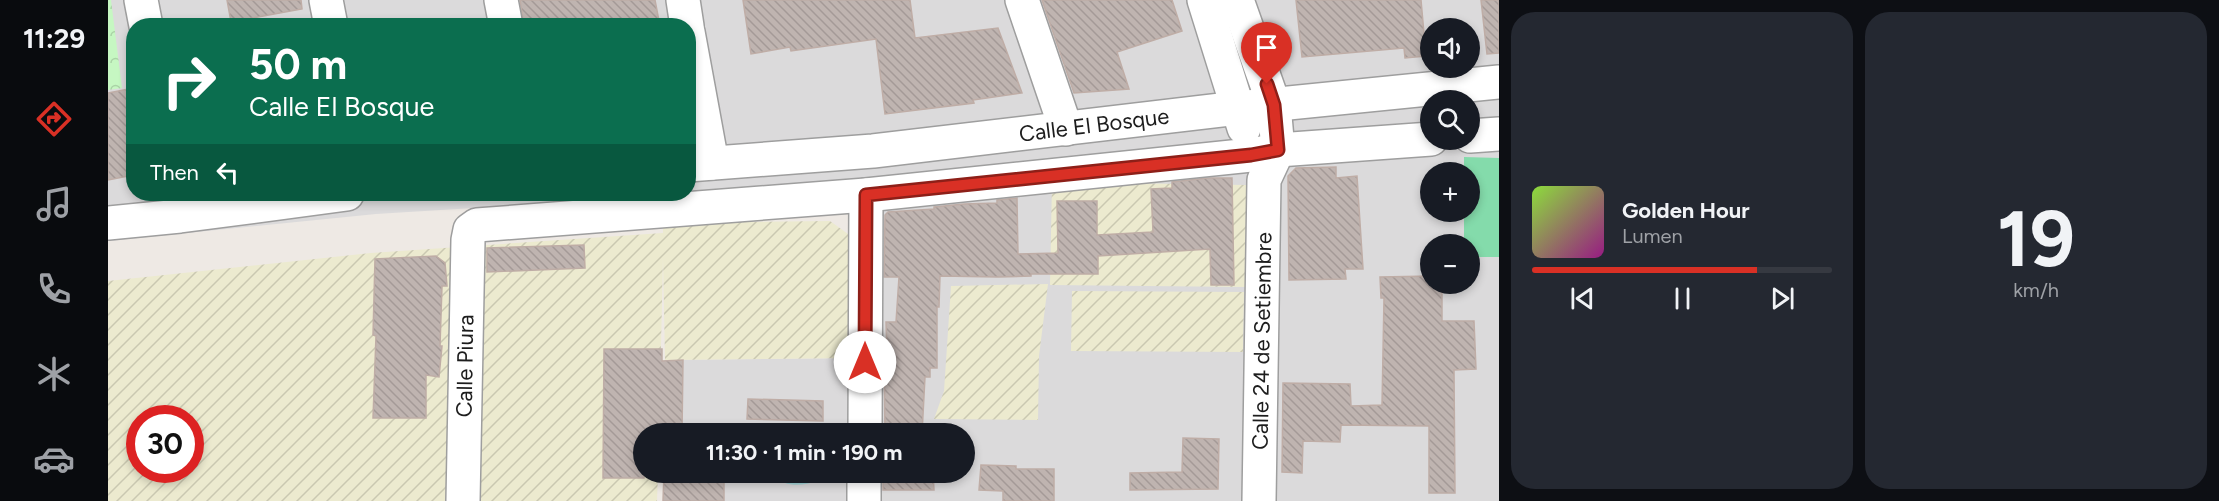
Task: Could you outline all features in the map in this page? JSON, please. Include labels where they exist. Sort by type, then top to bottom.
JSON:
[{"type":"street","points":[[141,0],[144,18]]},
{"type":"street","points":[[326,0],[329,18]]},
{"type":"street","points":[[501,0],[504,18]]},
{"type":"street","points":[[683,0],[686,18]]},
{"type":"street","points":[[1022,0],[1066,129]]},
{"type":"street","points":[[1204,0],[1238,108],[1264,162]]},
{"type":"street","points":[[1237,0],[1274,105],[1264,162]]},
{"type":"street","name":"Calle El Bosque","points":[[700,164],[873,152],[1238,108],[1499,82]]},
{"type":"street","points":[[696,120],[700,164]]},
{"type":"street","points":[[1480,135],[1499,134]]},
{"type":"street","name":"Calle El Bosque","points":[[470,230],[477,225],[1264,162],[1420,141]]},
{"type":"street","name":"Calle 24 de Setiembre","points":[[1259,501],[1264,162]]},
{"type":"street","points":[[865,423],[866,195]]},
{"type":"street","points":[[108,223],[178,205],[239,201]]},
{"type":"street","name":"Calle Piura","points":[[463,501],[466,305],[470,230]]},
{"type":"street","points":[[864,483],[864,501]]},
{"type":"shaded area","points":[[108,0],[1499,0],[1499,501],[668,501],[667,483],[975,483],[975,423],[667,423],[665,360],[856,358],[852,185],[696,195],[696,18],[126,18],[126,201],[589,201],[376,214],[108,241]]},
{"type":"shaded area","points":[[1052,182],[1247,185],[1245,287],[1050,285]]},
{"type":"shaded area","points":[[830,221],[855,239],[857,358],[665,360],[663,258],[659,423],[633,423],[633,483],[658,483],[657,501],[108,501],[108,281],[371,253],[663,233],[663,223]]},
{"type":"shaded area","points":[[1048,284],[1039,356],[1038,420],[934,419],[944,391],[951,286]]},
{"type":"shaded area","points":[[1072,291],[1244,292],[1243,352],[1071,351]]},
{"type":"green space","points":[[108,0],[111,0],[122,88],[108,90]]},
{"type":"green space","points":[[1464,157],[1499,158],[1499,257],[1480,257],[1480,234],[1464,234],[1464,222],[1480,222],[1480,162],[1464,162]]},
{"type":"water","points":[[786,483],[810,483],[794,485]]},
{"type":"building","points":[[227,0],[301,0],[302,9],[253,18],[230,18]]},
{"type":"building","points":[[520,0],[655,0],[658,18],[523,18]]},
{"type":"building","points":[[743,0],[910,0],[915,38],[998,28],[1022,93],[973,100],[974,103],[885,114],[876,39],[791,51],[790,47],[751,54]]},
{"type":"building","points":[[1042,0],[1172,0],[1182,31],[1117,52],[1129,89],[1074,93]]},
{"type":"building","points":[[1296,0],[1421,0],[1423,18],[1420,18],[1420,57],[1405,58],[1404,48],[1302,57]]},
{"type":"building","points":[[1481,0],[1499,0],[1499,53],[1487,54]]},
{"type":"building","points":[[126,90],[126,177],[108,180],[108,93]]},
{"type":"building","points":[[1336,167],[1336,178],[1357,176],[1363,269],[1345,269],[1346,279],[1289,280],[1288,176],[1296,168]]},
{"type":"building","points":[[1232,178],[1234,285],[1211,285],[1210,249],[1098,256],[1098,274],[940,276],[939,307],[937,307],[937,368],[930,368],[930,377],[925,377],[923,423],[885,423],[886,322],[896,322],[899,277],[884,277],[885,215],[888,212],[997,203],[997,200],[1017,198],[1018,254],[1058,253],[1057,201],[1097,201],[1097,235],[1153,232],[1151,189],[1172,188],[1172,182]]},
{"type":"building","points":[[584,245],[585,268],[487,272],[487,248]]},
{"type":"building","points":[[436,256],[445,263],[447,286],[442,286],[440,346],[442,346],[439,377],[426,375],[426,418],[373,418],[376,336],[373,335],[375,259]]},
{"type":"building","points":[[1420,276],[1420,294],[1442,294],[1442,321],[1474,321],[1476,369],[1454,370],[1455,493],[1429,493],[1429,426],[1341,425],[1340,442],[1303,441],[1302,473],[1282,472],[1283,383],[1350,384],[1351,406],[1382,405],[1384,298],[1381,298],[1380,277]]},
{"type":"building","points":[[604,349],[662,349],[662,361],[683,360],[682,423],[633,423],[633,478],[603,478]]},
{"type":"building","points":[[748,399],[823,401],[823,421],[747,419]]},
{"type":"building","points":[[1183,438],[1219,439],[1218,489],[1130,490],[1130,473],[1182,472]]},
{"type":"building","points":[[981,465],[1016,466],[1016,469],[1054,469],[1054,501],[1003,501],[1003,491],[979,490]]},
{"type":"building","points":[[664,483],[724,483],[724,501],[663,501]]},
{"type":"building","points":[[883,483],[934,483],[934,490],[883,490]]},
{"type":"route","points":[[865,362],[866,195],[1251,155],[1278,150],[1274,105],[1267,84]]}]
